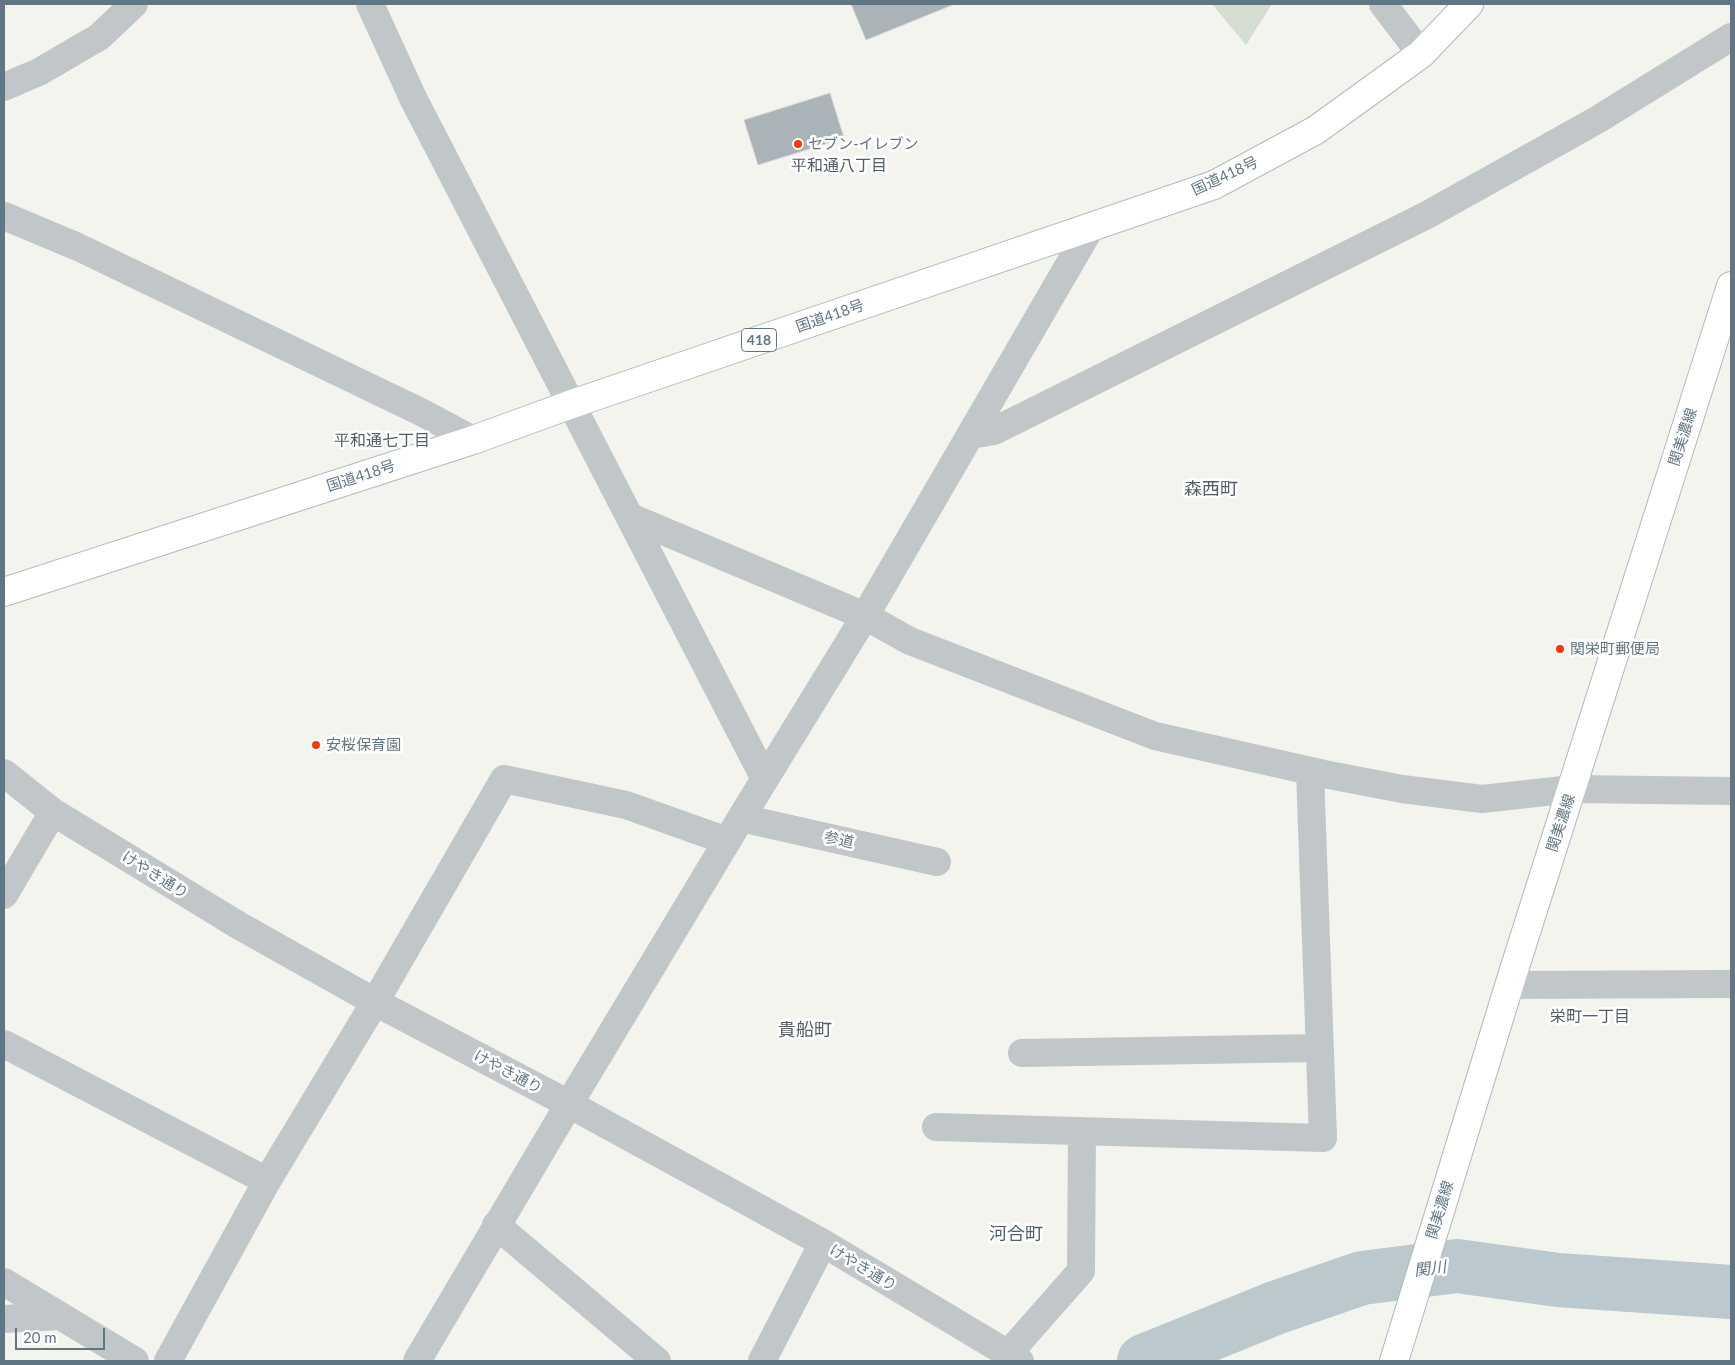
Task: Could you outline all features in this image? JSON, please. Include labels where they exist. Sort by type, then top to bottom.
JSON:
[{"type":"main road","name":"国道418号","points":[[4,592],[473,440],[572,404],[1214,185],[1316,130],[1421,54],[1469,4]]},
{"type":"main road","name":"関美濃線","points":[[1394,1361],[1510,985],[1731,286]]},
{"type":"street","points":[[4,87],[40,72],[98,37],[134,4]]},
{"type":"street","points":[[370,4],[413,98],[765,779]]},
{"type":"street","points":[[1383,4],[1421,54]]},
{"type":"street","points":[[971,435],[994,431],[1427,215],[1597,120],[1731,36]]},
{"type":"street","points":[[4,216],[78,247],[423,412],[473,440]]},
{"type":"street","points":[[417,1361],[496,1225],[734,829],[865,616],[1091,227]]},
{"type":"street","points":[[630,517],[865,616],[910,641],[1155,736],[1310,771],[1402,789],[1482,799],[1572,789],[1731,791]]},
{"type":"street","points":[[936,1127],[1323,1138],[1310,771]]},
{"type":"street","name":"けやき通り","points":[[4,773],[53,812],[238,925],[375,1002],[569,1104],[822,1243],[1014,1358]]},
{"type":"street","name":"参道","points":[[375,1002],[504,779],[734,829],[937,862]]},
{"type":"street","points":[[4,896],[53,812]]},
{"type":"street","points":[[1510,985],[1731,984]]},
{"type":"street","points":[[168,1361],[267,1181],[375,1002]]},
{"type":"street","points":[[4,1044],[267,1181]]},
{"type":"street","points":[[1022,1053],[1320,1048]]},
{"type":"street","points":[[1014,1358],[1081,1271],[1082,1131]]},
{"type":"street","points":[[496,1225],[657,1361]]},
{"type":"street","points":[[762,1361],[822,1243]]},
{"type":"street","points":[[4,1282],[135,1361]]},
{"type":"street","points":[[4,1319],[60,1316]]},
{"type":"shaded area","points":[[1212,4],[1272,4],[1246,45]]},
{"type":"building","points":[[851,4],[955,4],[866,40]]},
{"type":"building","points":[[830,93],[844,138],[758,165],[744,120]]},
{"type":"waterway","name":"関川","points":[[1144,1361],[1275,1308],[1362,1278],[1457,1266],[1558,1280],[1731,1292]]},
{"type":"place","name":"セブン-イレブン","points":[[798,144]]},
{"type":"place","name":"関栄町郵便局","points":[[1560,649]]},
{"type":"place","name":"安桜保育園","points":[[316,745]]},
{"type":"district","name":"平和通八丁目","points":[[839,166]]},
{"type":"district","name":"平和通七丁目","points":[[382,441]]},
{"type":"district","name":"森西町","points":[[1211,489]]},
{"type":"district","name":"栄町一丁目","points":[[1590,1017]]},
{"type":"district","name":"貴船町","points":[[805,1030]]},
{"type":"district","name":"河合町","points":[[1016,1234]]}]
